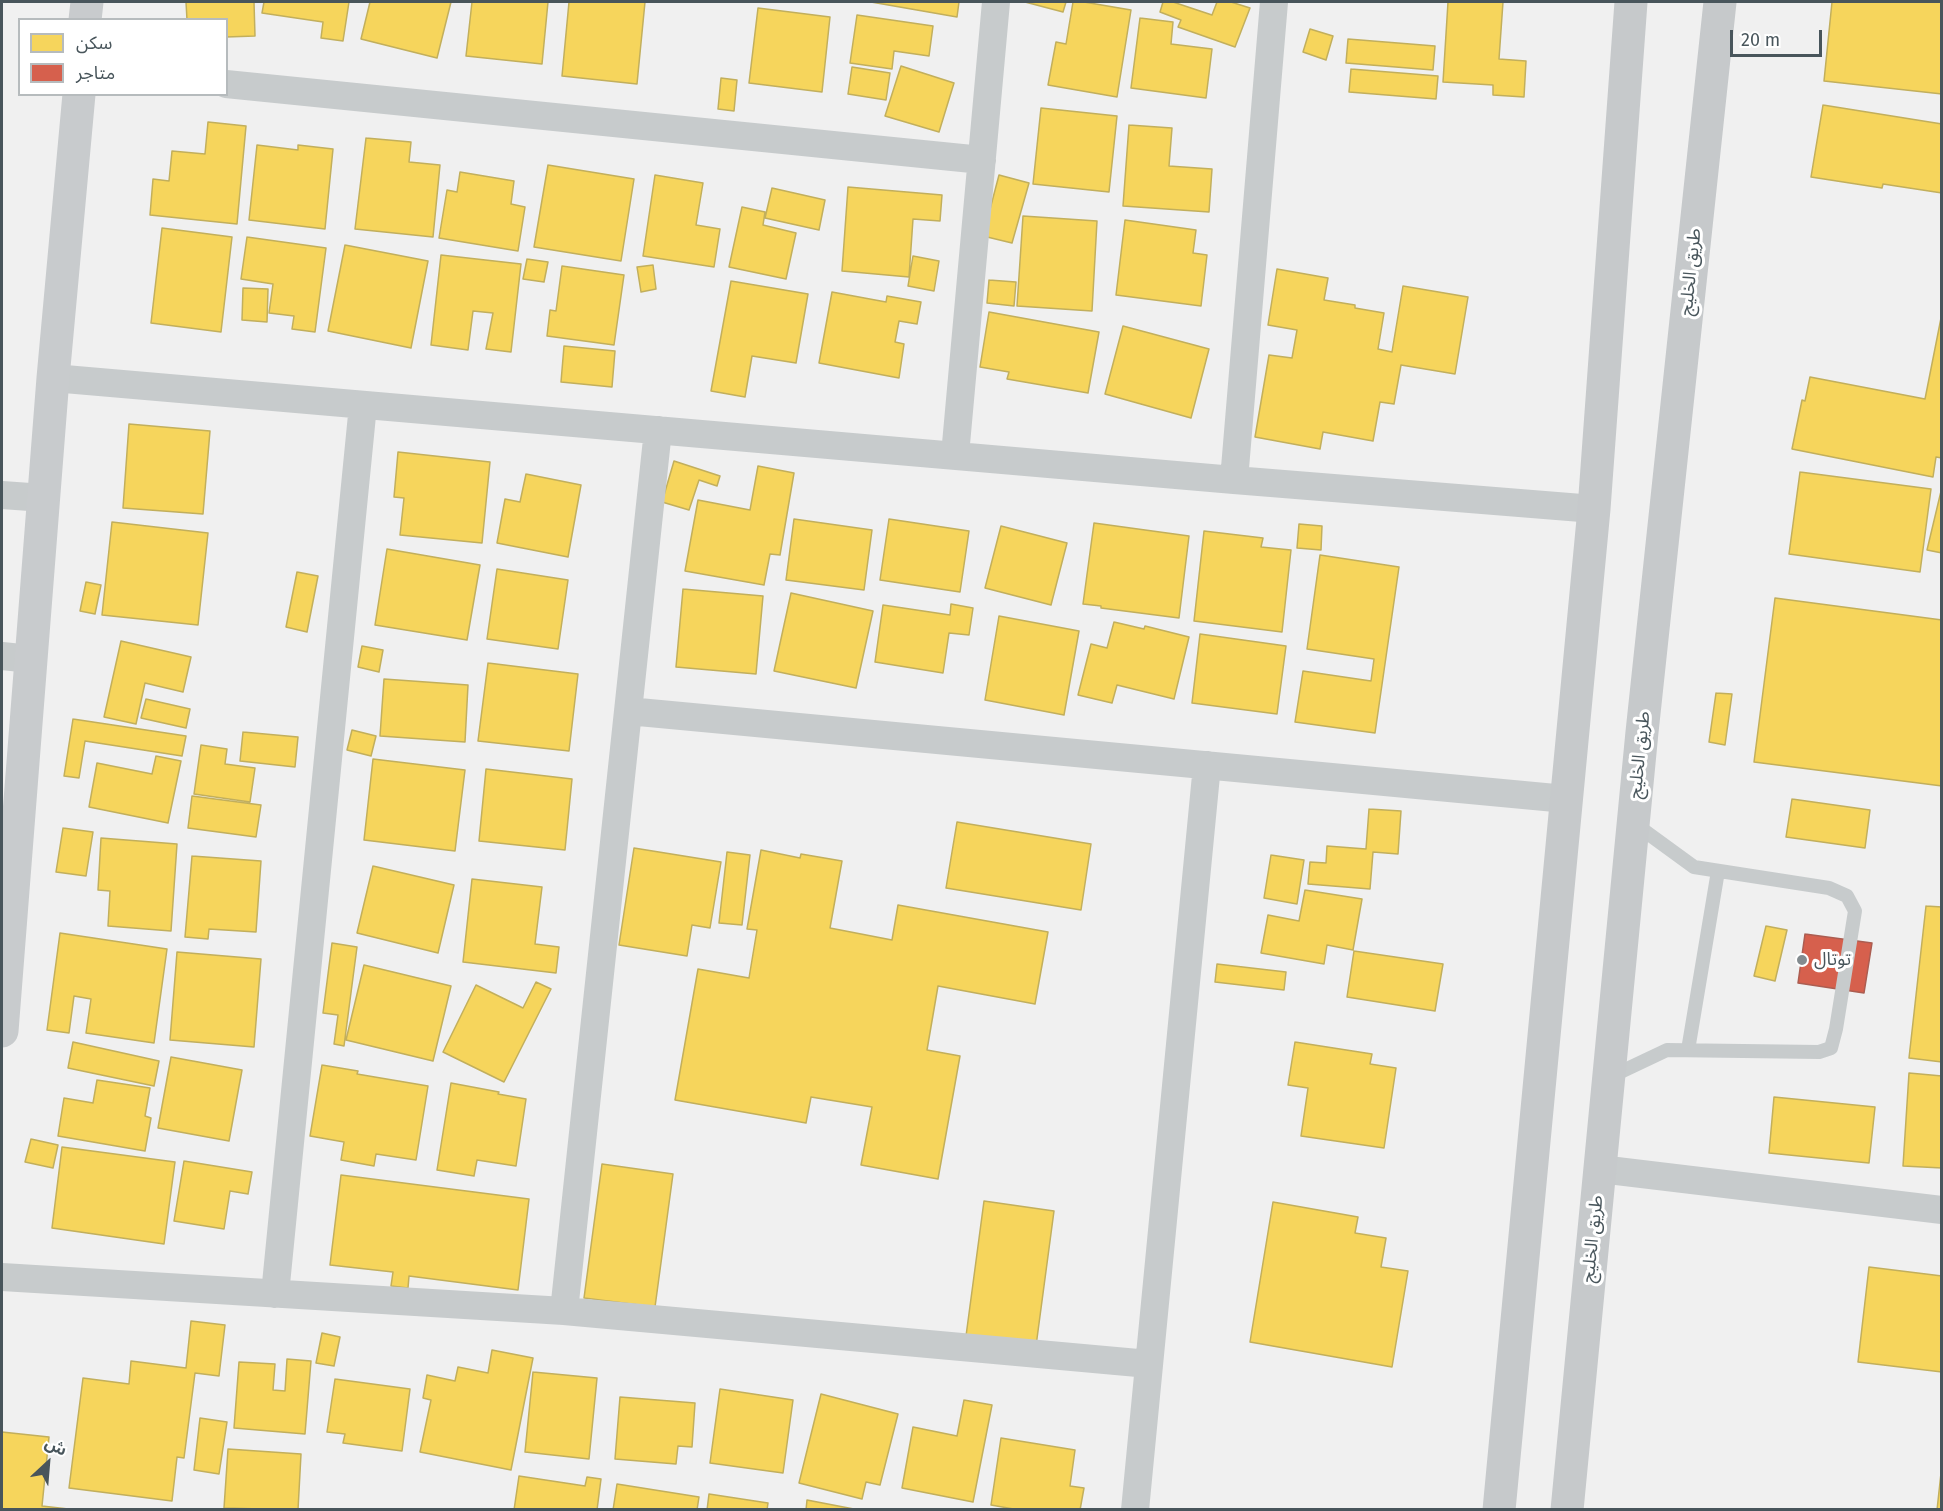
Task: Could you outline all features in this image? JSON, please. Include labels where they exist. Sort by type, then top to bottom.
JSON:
[{"type":"main road","points":[[1500,1509],[1594,509],[1631,2]]},
{"type":"main road","name":"طريق الخليج","points":[[1567,1509],[1633,823],[1720,2]]},
{"type":"street","points":[[85,18],[87,2]]},
{"type":"street","points":[[955,455],[996,2]]},
{"type":"street","points":[[1234,480],[1274,2]]},
{"type":"street","points":[[228,84],[982,160]]},
{"type":"street","points":[[2,1031],[16,658],[44,498],[79,96]]},
{"type":"street","points":[[53,378],[1594,509]]},
{"type":"street","points":[[275,1293],[363,405]]},
{"type":"street","points":[[564,1311],[658,430]]},
{"type":"street","points":[[2,495],[44,498]]},
{"type":"street","points":[[628,711],[1566,799]]},
{"type":"street","points":[[1135,1509],[1207,765]]},
{"type":"street","points":[[1600,1169],[1941,1210]]},
{"type":"street","points":[[2,1277],[564,1311],[1149,1364]]},
{"type":"lane","points":[[1608,1078],[1667,1050],[1819,1052],[1831,1048],[1856,911],[1847,896],[1829,888],[1694,867],[1633,823]]},
{"type":"lane","points":[[1688,1050],[1718,871]]},
{"type":"building: سكن","points":[[186,2],[254,2],[255,36],[228,37],[228,18],[187,18]]},
{"type":"building: سكن","points":[[264,2],[349,2],[343,41],[321,38],[323,22],[262,13]]},
{"type":"building: سكن","points":[[370,2],[451,2],[437,58],[361,39]]},
{"type":"building: سكن","points":[[472,2],[548,2],[542,64],[466,56]]},
{"type":"building: سكن","points":[[569,2],[645,2],[637,84],[562,76]]},
{"type":"building: سكن","points":[[871,2],[959,2],[957,17]]},
{"type":"building: سكن","points":[[1025,2],[1066,2],[1063,12]]},
{"type":"building: سكن","points":[[1073,2],[1131,10],[1117,97],[1048,85],[1056,42],[1066,44]]},
{"type":"building: سكن","points":[[1163,2],[1173,2],[1212,15],[1217,2],[1231,2],[1250,8],[1235,47],[1178,27],[1181,20],[1160,12]]},
{"type":"building: سكن","points":[[1448,2],[1503,2],[1499,59],[1526,61],[1524,97],[1493,95],[1493,85],[1443,82]]},
{"type":"building: سكن","points":[[1832,2],[1942,2],[1942,94],[1824,81]]},
{"type":"building: سكن","points":[[758,8],[830,17],[822,92],[749,83]]},
{"type":"building: سكن","points":[[857,15],[933,26],[929,56],[894,51],[892,69],[850,63]]},
{"type":"building: سكن","points":[[1140,18],[1173,22],[1171,44],[1212,49],[1206,98],[1131,88]]},
{"type":"building: سكن","points":[[1310,29],[1333,36],[1326,60],[1303,52]]},
{"type":"building: سكن","points":[[1348,39],[1435,46],[1433,70],[1346,63]]},
{"type":"building: سكن","points":[[901,66],[954,83],[939,132],[885,116]]},
{"type":"building: سكن","points":[[852,67],[890,73],[886,100],[848,94]]},
{"type":"building: سكن","points":[[1351,69],[1438,76],[1436,99],[1349,92]]},
{"type":"building: سكن","points":[[721,78],[737,80],[734,111],[718,109]]},
{"type":"building: سكن","points":[[1823,105],[1942,124],[1942,193],[1883,184],[1882,188],[1811,177]]},
{"type":"building: سكن","points":[[1041,108],[1117,116],[1109,192],[1033,184]]},
{"type":"building: سكن","points":[[208,122],[246,126],[237,224],[150,215],[153,179],[169,181],[172,151],[205,154]]},
{"type":"building: سكن","points":[[1129,125],[1172,128],[1169,166],[1212,169],[1209,212],[1123,206]]},
{"type":"building: سكن","points":[[366,138],[411,142],[409,162],[440,165],[433,237],[355,229]]},
{"type":"building: سكن","points":[[257,145],[298,150],[298,145],[333,149],[325,229],[249,220]]},
{"type":"building: سكن","points":[[548,165],[634,179],[621,261],[534,247]]},
{"type":"building: سكن","points":[[460,172],[514,181],[511,204],[525,207],[518,251],[439,238],[447,190],[457,192]]},
{"type":"building: سكن","points":[[655,175],[703,183],[696,225],[720,229],[714,267],[643,256]]},
{"type":"building: سكن","points":[[999,175],[1029,183],[1012,243],[983,236]]},
{"type":"building: سكن","points":[[848,187],[942,195],[940,221],[913,219],[909,277],[842,271]]},
{"type":"building: سكن","points":[[772,188],[825,200],[819,230],[765,218]]},
{"type":"building: سكن","points":[[742,207],[765,212],[763,225],[796,233],[786,279],[729,267]]},
{"type":"building: سكن","points":[[1023,216],[1097,221],[1092,311],[1017,306]]},
{"type":"building: سكن","points":[[1125,220],[1196,230],[1193,253],[1207,255],[1201,306],[1116,295]]},
{"type":"building: سكن","points":[[162,228],[232,237],[221,332],[151,323]]},
{"type":"building: سكن","points":[[247,237],[326,248],[315,332],[292,329],[294,316],[269,313],[273,284],[241,279]]},
{"type":"building: سكن","points":[[345,245],[428,261],[411,348],[328,331]]},
{"type":"building: سكن","points":[[441,255],[521,264],[511,352],[486,349],[493,313],[473,311],[468,350],[431,345]]},
{"type":"building: سكن","points":[[913,256],[939,261],[934,291],[908,286]]},
{"type":"building: سكن","points":[[527,259],[548,262],[544,282],[523,279]]},
{"type":"building: سكن","points":[[653,265],[656,289],[641,292],[637,267]]},
{"type":"building: سكن","points":[[562,266],[624,275],[614,345],[547,336],[550,310],[556,311]]},
{"type":"building: سكن","points":[[1277,269],[1328,278],[1324,300],[1384,313],[1378,349],[1392,352],[1403,286],[1468,297],[1455,374],[1401,365],[1394,404],[1380,402],[1373,441],[1323,432],[1320,449],[1255,437],[1269,355],[1292,358],[1297,330],[1268,325]]},
{"type":"building: سكن","points":[[989,280],[1016,282],[1014,306],[987,303]]},
{"type":"building: سكن","points":[[731,281],[808,294],[796,363],[752,356],[745,397],[711,391]]},
{"type":"building: سكن","points":[[243,288],[268,289],[267,322],[242,320]]},
{"type":"building: سكن","points":[[832,292],[886,302],[887,296],[921,302],[917,324],[899,321],[895,342],[904,344],[899,378],[819,363]]},
{"type":"building: سكن","points":[[989,312],[1099,332],[1088,393],[1007,379],[1009,372],[980,367]]},
{"type":"building: سكن","points":[[1942,313],[1942,458],[1936,457],[1933,477],[1792,449],[1802,400],[1805,401],[1810,377],[1925,399]]},
{"type":"building: سكن","points":[[1123,326],[1209,349],[1191,418],[1105,394]]},
{"type":"building: سكن","points":[[564,346],[615,351],[612,387],[561,382]]},
{"type":"building: سكن","points":[[129,424],[210,431],[203,514],[123,508]]},
{"type":"building: سكن","points":[[398,452],[490,462],[482,543],[400,535],[404,498],[394,497]]},
{"type":"building: سكن","points":[[674,461],[720,476],[717,486],[699,480],[689,510],[662,502]]},
{"type":"building: سكن","points":[[758,466],[794,473],[780,555],[770,554],[764,585],[685,571],[698,500],[750,510]]},
{"type":"building: سكن","points":[[1800,472],[1931,489],[1920,572],[1789,554]]},
{"type":"building: سكن","points":[[526,474],[581,485],[568,557],[497,543],[505,499],[520,502]]},
{"type":"building: سكن","points":[[1942,487],[1942,553],[1927,550]]},
{"type":"building: سكن","points":[[794,519],[872,530],[864,590],[786,580]]},
{"type":"building: سكن","points":[[889,519],[969,531],[960,592],[880,580]]},
{"type":"building: سكن","points":[[112,522],[208,533],[198,625],[102,615]]},
{"type":"building: سكن","points":[[1094,523],[1189,536],[1179,618],[1083,604]]},
{"type":"building: سكن","points":[[1299,524],[1322,526],[1321,550],[1297,548]]},
{"type":"building: سكن","points":[[1001,526],[1067,543],[1051,605],[985,588]]},
{"type":"building: سكن","points":[[1204,531],[1263,538],[1261,547],[1291,550],[1282,632],[1194,621]]},
{"type":"building: سكن","points":[[387,549],[480,565],[467,640],[375,625]]},
{"type":"building: سكن","points":[[1320,555],[1399,567],[1375,733],[1295,722],[1303,671],[1371,681],[1374,659],[1307,649]]},
{"type":"building: سكن","points":[[497,569],[568,580],[558,649],[487,639]]},
{"type":"building: سكن","points":[[297,572],[318,576],[307,632],[286,627]]},
{"type":"building: سكن","points":[[86,582],[101,585],[95,614],[80,611]]},
{"type":"building: سكن","points":[[683,589],[763,596],[756,674],[676,667]]},
{"type":"building: سكن","points":[[791,593],[873,611],[856,688],[774,671]]},
{"type":"building: سكن","points":[[1775,598],[1942,620],[1942,786],[1754,762]]},
{"type":"building: سكن","points":[[951,604],[973,608],[969,635],[949,633],[943,673],[875,662],[883,605],[950,615]]},
{"type":"building: سكن","points":[[999,616],[1079,631],[1064,715],[985,700]]},
{"type":"building: سكن","points":[[1114,622],[1144,629],[1145,626],[1189,637],[1174,699],[1117,685],[1112,703],[1078,695],[1091,644],[1107,648]]},
{"type":"building: سكن","points":[[1200,634],[1286,646],[1277,714],[1192,703]]},
{"type":"building: سكن","points":[[121,641],[191,657],[183,692],[145,683],[136,724],[104,717]]},
{"type":"building: سكن","points":[[362,646],[383,650],[379,672],[358,667]]},
{"type":"building: سكن","points":[[488,663],[578,674],[569,751],[478,741]]},
{"type":"building: سكن","points":[[384,679],[468,685],[465,742],[380,736]]},
{"type":"building: سكن","points":[[1716,693],[1732,694],[1725,745],[1709,742]]},
{"type":"building: سكن","points":[[146,699],[190,709],[186,728],[141,718]]},
{"type":"building: سكن","points":[[73,719],[186,736],[182,756],[85,741],[79,778],[64,776]]},
{"type":"building: سكن","points":[[352,730],[376,736],[371,756],[347,750]]},
{"type":"building: سكن","points":[[243,732],[298,737],[295,767],[240,761]]},
{"type":"building: سكن","points":[[201,745],[227,749],[225,764],[255,768],[250,802],[194,794]]},
{"type":"building: سكن","points":[[156,756],[181,761],[168,823],[89,807],[97,763],[152,774]]},
{"type":"building: سكن","points":[[373,759],[465,770],[455,851],[364,840]]},
{"type":"building: سكن","points":[[486,769],[572,779],[565,850],[479,841]]},
{"type":"building: سكن","points":[[192,796],[261,805],[256,837],[188,828]]},
{"type":"building: سكن","points":[[1792,799],[1870,810],[1865,848],[1786,837]]},
{"type":"building: سكن","points":[[1369,809],[1401,811],[1398,854],[1373,852],[1370,889],[1308,884],[1310,862],[1326,863],[1327,846],[1366,849]]},
{"type":"building: سكن","points":[[957,822],[1091,844],[1081,910],[946,888]]},
{"type":"building: سكن","points":[[63,828],[93,832],[86,876],[56,872]]},
{"type":"building: سكن","points":[[101,838],[177,844],[171,931],[108,926],[110,891],[98,890]]},
{"type":"building: سكن","points":[[634,848],[721,862],[710,928],[692,925],[687,956],[619,945]]},
{"type":"building: سكن","points":[[761,850],[800,858],[801,854],[842,861],[830,928],[892,940],[898,905],[1048,932],[1035,1004],[938,986],[927,1050],[960,1056],[938,1179],[861,1165],[872,1107],[811,1097],[806,1123],[675,1100],[698,969],[749,978],[757,930],[747,929]]},
{"type":"building: سكن","points":[[727,852],[750,855],[742,925],[719,923]]},
{"type":"building: سكن","points":[[1271,855],[1304,860],[1297,904],[1264,898]]},
{"type":"building: سكن","points":[[192,856],[261,861],[256,932],[209,929],[208,939],[185,937]]},
{"type":"building: سكن","points":[[373,866],[454,885],[438,953],[357,933]]},
{"type":"building: سكن","points":[[472,879],[542,887],[535,944],[559,947],[556,973],[463,962]]},
{"type":"building: سكن","points":[[1305,890],[1362,899],[1353,950],[1327,945],[1324,964],[1261,953],[1268,915],[1299,921]]},
{"type":"building: سكن","points":[[1926,906],[1942,907],[1942,1062],[1909,1058]]},
{"type":"building: سكن","points":[[1766,926],[1787,930],[1775,981],[1754,976]]},
{"type":"building: سكن","points":[[60,933],[167,949],[154,1043],[86,1033],[91,999],[74,996],[69,1033],[47,1030]]},
{"type":"building: سكن","points":[[332,943],[357,947],[344,1046],[334,1044],[338,1015],[323,1013]]},
{"type":"building: سكن","points":[[1354,951],[1443,964],[1435,1011],[1347,997]]},
{"type":"building: سكن","points":[[177,952],[261,959],[254,1047],[170,1040]]},
{"type":"building: سكن","points":[[1217,964],[1286,972],[1284,990],[1215,982]]},
{"type":"building: سكن","points":[[364,965],[451,986],[433,1061],[346,1040]]},
{"type":"building: سكن","points":[[536,982],[551,989],[504,1082],[443,1052],[476,985],[523,1008]]},
{"type":"building: سكن","points":[[73,1042],[159,1061],[154,1086],[68,1068]]},
{"type":"building: سكن","points":[[1295,1042],[1372,1054],[1370,1064],[1396,1068],[1384,1148],[1301,1136],[1308,1088],[1288,1085]]},
{"type":"building: سكن","points":[[171,1057],[242,1070],[229,1141],[158,1128]]},
{"type":"building: سكن","points":[[322,1065],[358,1071],[357,1074],[428,1086],[416,1160],[376,1154],[374,1166],[341,1160],[344,1142],[310,1136]]},
{"type":"building: سكن","points":[[1909,1073],[1942,1076],[1942,1168],[1903,1166]]},
{"type":"building: سكن","points":[[97,1080],[150,1088],[145,1116],[151,1118],[145,1151],[58,1136],[64,1098],[93,1103]]},
{"type":"building: سكن","points":[[451,1083],[526,1099],[516,1166],[477,1160],[474,1176],[437,1170]]},
{"type":"building: سكن","points":[[1774,1097],[1875,1107],[1869,1163],[1769,1153]]},
{"type":"building: سكن","points":[[31,1139],[58,1145],[53,1168],[25,1162]]},
{"type":"building: سكن","points":[[62,1147],[175,1162],[164,1244],[52,1228]]},
{"type":"building: سكن","points":[[184,1161],[252,1172],[248,1194],[230,1191],[224,1229],[174,1221]]},
{"type":"building: سكن","points":[[602,1164],[673,1174],[655,1307],[584,1298]]},
{"type":"building: سكن","points":[[341,1175],[529,1199],[518,1290],[409,1276],[408,1288],[391,1286],[393,1272],[330,1265]]},
{"type":"building: سكن","points":[[984,1201],[1054,1211],[1036,1346],[966,1336]]},
{"type":"building: سكن","points":[[1273,1202],[1358,1217],[1355,1233],[1386,1238],[1381,1267],[1408,1271],[1392,1367],[1250,1342]]},
{"type":"building: سكن","points":[[1869,1267],[1942,1276],[1942,1372],[1858,1362]]},
{"type":"building: سكن","points":[[191,1321],[225,1325],[219,1376],[195,1373],[184,1458],[177,1457],[172,1501],[69,1488],[83,1378],[129,1384],[131,1361],[186,1368]]},
{"type":"building: سكن","points":[[322,1333],[340,1337],[334,1366],[316,1363]]},
{"type":"building: سكن","points":[[492,1350],[533,1358],[511,1470],[420,1452],[431,1400],[423,1398],[427,1375],[455,1381],[458,1367],[488,1373]]},
{"type":"building: سكن","points":[[287,1359],[311,1361],[305,1434],[234,1428],[239,1362],[275,1364],[273,1390],[285,1391]]},
{"type":"building: سكن","points":[[533,1372],[597,1378],[589,1459],[525,1452]]},
{"type":"building: سكن","points":[[335,1379],[410,1389],[402,1451],[343,1443],[345,1434],[327,1432]]},
{"type":"building: سكن","points":[[720,1389],[793,1400],[783,1473],[710,1463]]},
{"type":"building: سكن","points":[[821,1394],[898,1414],[880,1485],[866,1482],[862,1499],[799,1483]]},
{"type":"building: سكن","points":[[620,1397],[695,1403],[692,1447],[678,1446],[676,1464],[615,1459]]},
{"type":"building: سكن","points":[[964,1400],[992,1405],[973,1502],[902,1488],[913,1427],[957,1436]]},
{"type":"building: سكن","points":[[200,1418],[227,1422],[219,1474],[194,1470]]},
{"type":"building: سكن","points":[[2,1432],[49,1437],[42,1506],[77,1510],[2,1510]]},
{"type":"building: سكن","points":[[1001,1438],[1075,1450],[1070,1486],[1084,1488],[1080,1510],[1019,1510],[991,1505]]},
{"type":"building: سكن","points":[[228,1449],[301,1454],[298,1510],[224,1508]]},
{"type":"building: سكن","points":[[1941,1473],[1942,1510],[1937,1510]]},
{"type":"building: سكن","points":[[519,1476],[585,1486],[587,1477],[601,1479],[597,1510],[514,1510]]},
{"type":"building: سكن","points":[[617,1484],[699,1497],[697,1510],[613,1510]]},
{"type":"building: سكن","points":[[709,1494],[768,1503],[767,1510],[707,1510]]},
{"type":"building: سكن","points":[[807,1500],[859,1510],[806,1510]]},
{"type":"building: متاجر","points":[[1805,934],[1872,943],[1864,993],[1798,983]]},
{"type":"place","name":"توتال","points":[[1802,960]]}]
